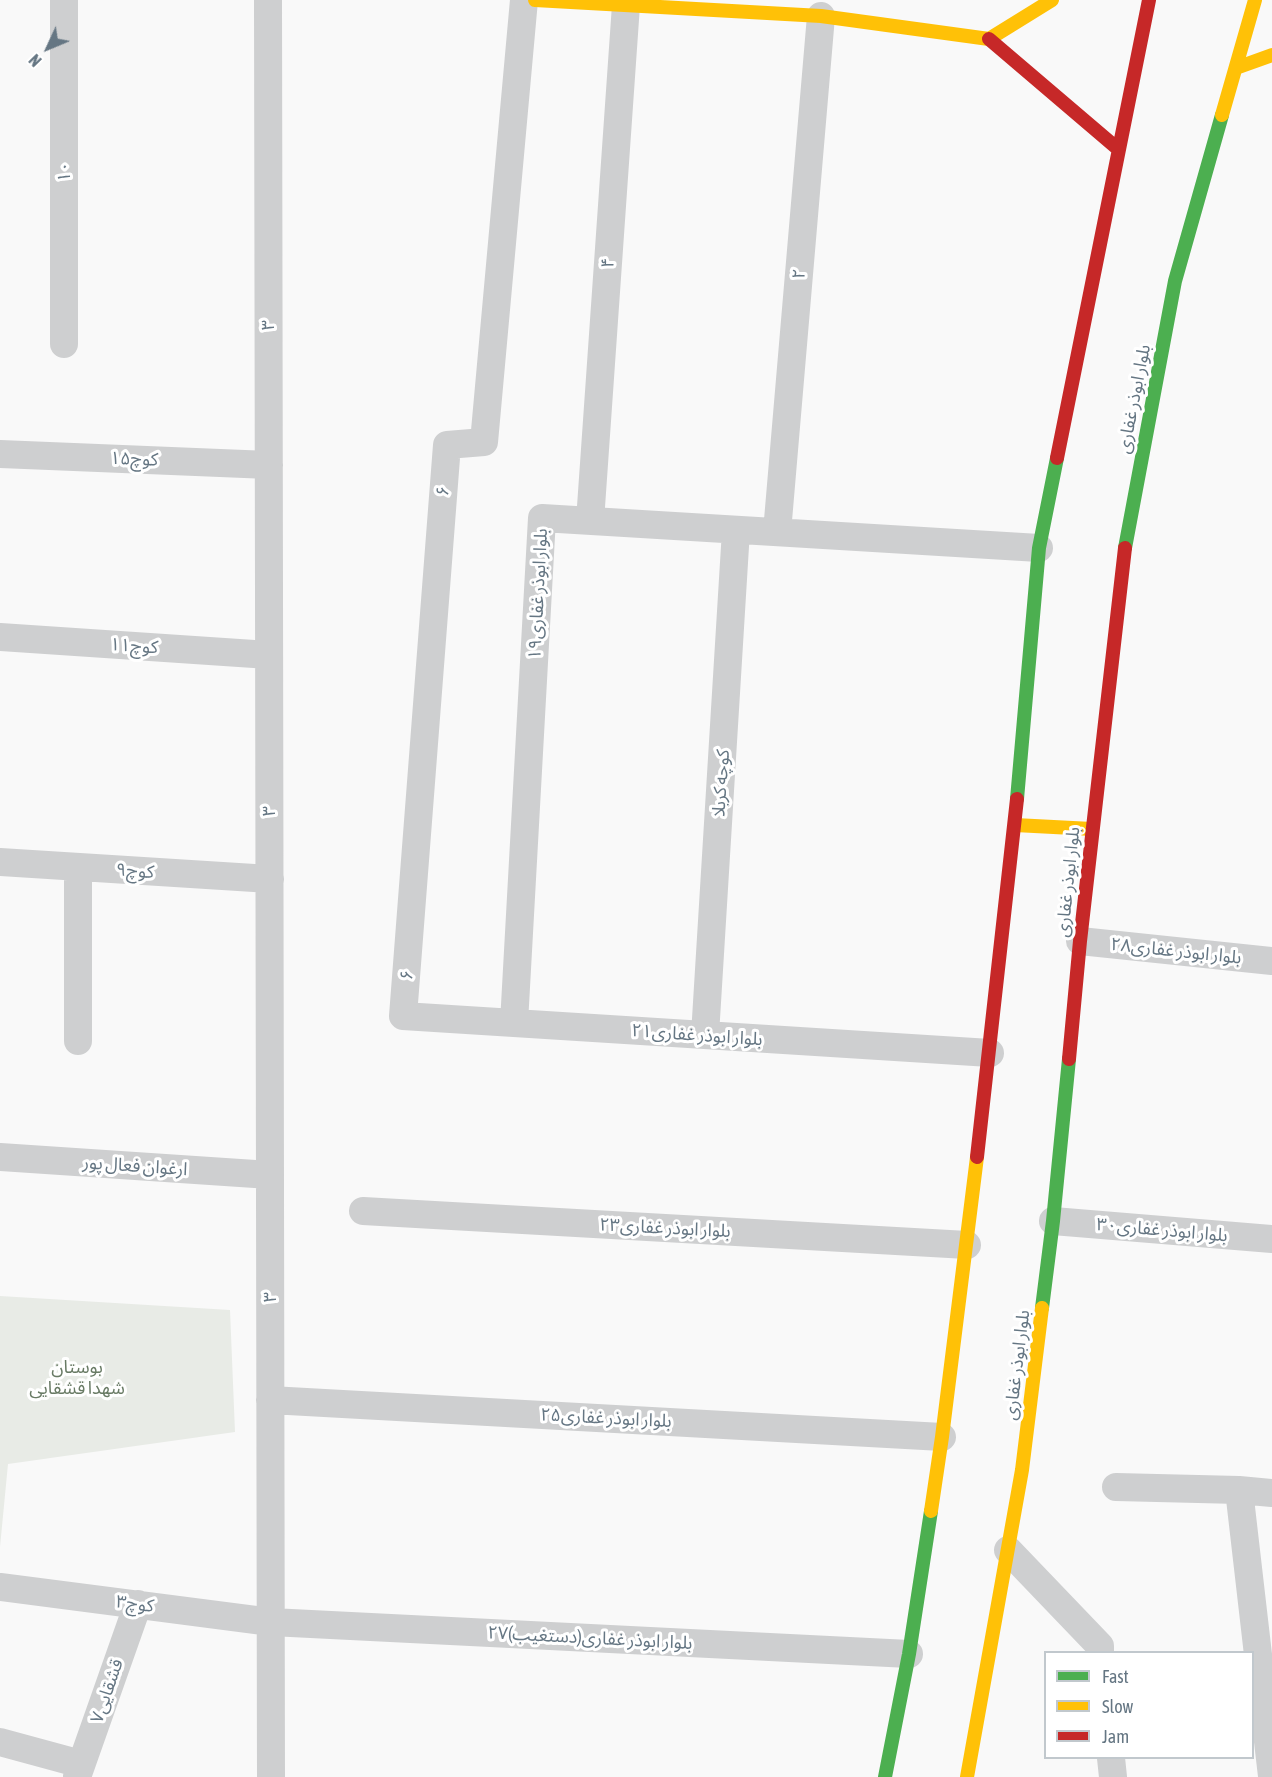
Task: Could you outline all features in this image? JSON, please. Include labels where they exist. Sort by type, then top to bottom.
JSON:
[{"type":"main road","points":[[535,0],[821,16],[989,39],[1118,149]]},
{"type":"main road","points":[[989,39],[1052,0]]},
{"type":"main road","points":[[885,1777],[909,1654],[942,1437],[967,1245],[1015,825],[1039,548],[1149,0]]},
{"type":"main road","name":"بلوار ابوذر غفاری","points":[[967,1777],[1022,1470],[1053,1221],[1080,941],[1122,562],[1175,281],[1255,0]]},
{"type":"main road","points":[[1236,68],[1272,55]]},
{"type":"main road","points":[[1015,825],[1092,829]]},
{"type":"street","name":"۱۰","points":[[64,0],[64,344]]},
{"type":"street","name":"۳","points":[[268,0],[271,1777]]},
{"type":"street","name":"۶","points":[[404,1016],[447,445],[484,441],[524,0]]},
{"type":"street","name":"۴","points":[[590,521],[637,4]]},
{"type":"street","name":"۲","points":[[777,532],[821,16]]},
{"type":"street","name":"۱۵کوچ","points":[[0,454],[269,465]]},
{"type":"street","name":"بلوار ابوذر غفاری۱۹","points":[[514,1023],[542,518],[1039,548]]},
{"type":"street","name":"کوچه کربلا","points":[[705,1035],[736,530]]},
{"type":"street","name":"۱۱کوچ","points":[[0,637],[269,655]]},
{"type":"street","name":"۹کوچ","points":[[0,862],[270,879]]},
{"type":"street","points":[[78,867],[78,1041]]},
{"type":"street","name":"بلوار ابوذر غفاری۲۸","points":[[1080,941],[1272,961]]},
{"type":"street","name":"۲۱بلوار ابوذر غفاری","points":[[404,1016],[990,1053]]},
{"type":"street","name":"ارغوان فعال پور","points":[[0,1157],[270,1175]]},
{"type":"street","name":"بلوار ابوذر غفاری۲۳","points":[[363,1211],[967,1245]]},
{"type":"street","name":"بلوار ابوذر غفاری۳۰","points":[[1053,1221],[1272,1239]]},
{"type":"street","name":"بلوار ابوذر غفاری۲۵","points":[[270,1400],[942,1437]]},
{"type":"street","points":[[1116,1487],[1272,1493]]},
{"type":"street","points":[[1239,1490],[1272,1776]]},
{"type":"street","points":[[1008,1550],[1100,1646],[1100,1651]]},
{"type":"street","name":"۳کوچ","points":[[0,1587],[271,1622]]},
{"type":"street","name":"۷قشقایی","points":[[79,1771],[138,1604]]},
{"type":"street","name":"۲۷بلوار ابوذر غفاری(دستغیب)","points":[[271,1622],[909,1654]]},
{"type":"street","points":[[0,1742],[79,1771]]},
{"type":"street","points":[[1111,1759],[1113,1777]]},
{"type":"green space","name":"بوستان شهدا قشقایی","points":[[0,1296],[230,1310],[235,1432],[8,1464],[0,1547]]},
{"type":"traffic: fast","points":[[1125,548],[1175,281],[1222,115]]},
{"type":"traffic: fast","points":[[1017,799],[1039,548],[1057,458]]},
{"type":"traffic: fast","points":[[1042,1308],[1069,1059]]},
{"type":"traffic: fast","points":[[885,1777],[909,1654],[931,1511]]},
{"type":"traffic: slow","points":[[535,0],[821,16],[989,39]]},
{"type":"traffic: slow","points":[[989,39],[1052,0]]},
{"type":"traffic: slow","points":[[1222,115],[1255,0]]},
{"type":"traffic: slow","points":[[1236,68],[1272,55]]},
{"type":"traffic: slow","points":[[1015,825],[1092,829]]},
{"type":"traffic: slow","points":[[931,1511],[977,1157]]},
{"type":"traffic: slow","points":[[967,1777],[1022,1470],[1042,1308]]},
{"type":"traffic: jam","points":[[1057,458],[1149,0]]},
{"type":"traffic: jam","points":[[989,39],[1118,149]]},
{"type":"traffic: jam","points":[[1069,1059],[1080,941],[1125,548]]},
{"type":"traffic: jam","points":[[977,1157],[1017,799]]}]
